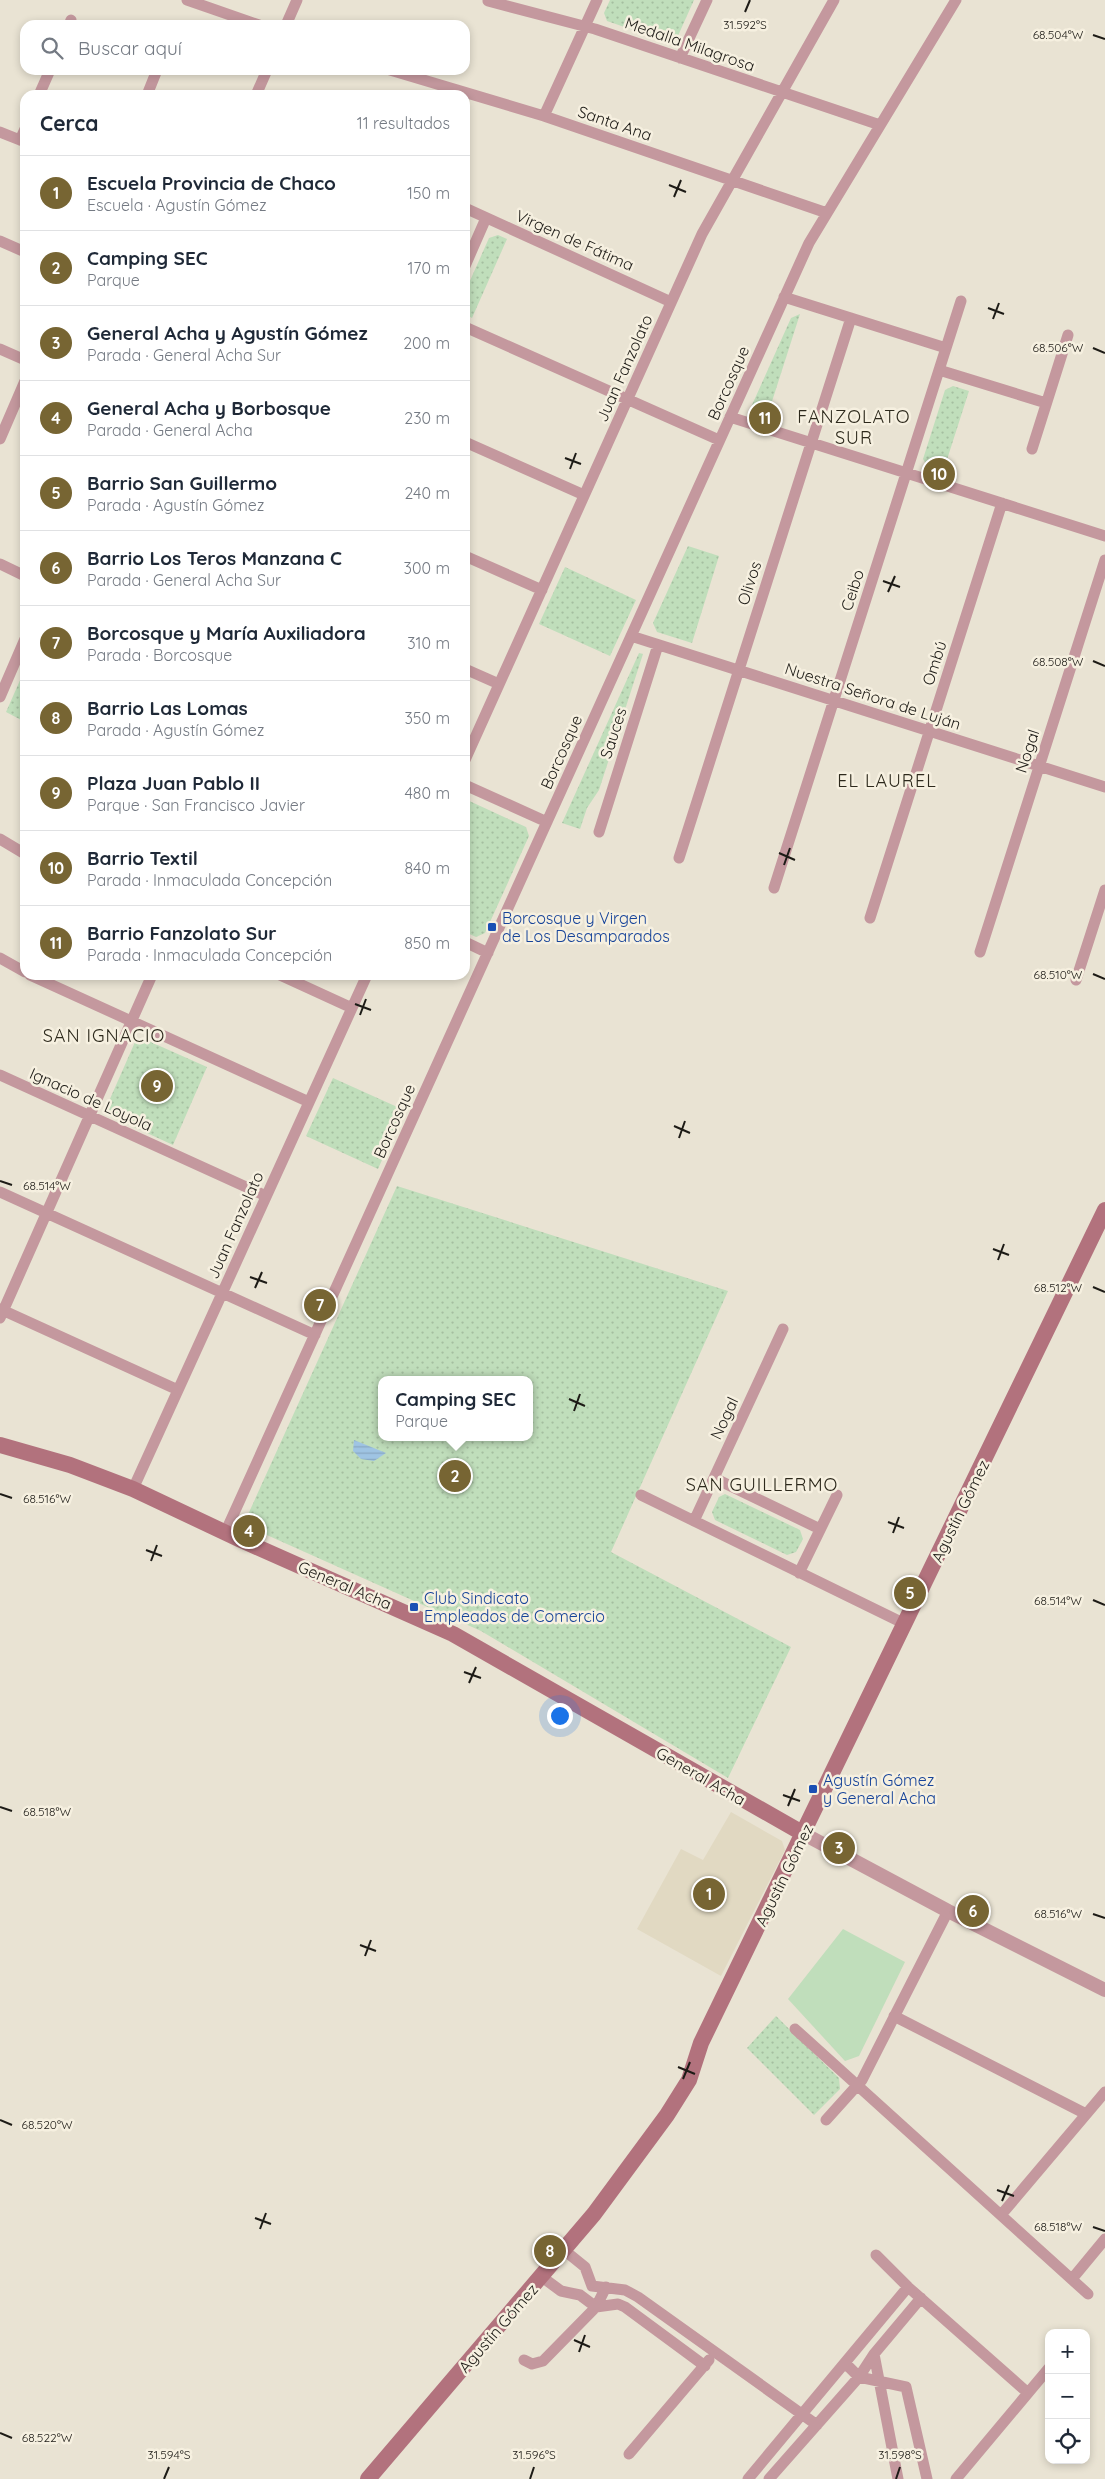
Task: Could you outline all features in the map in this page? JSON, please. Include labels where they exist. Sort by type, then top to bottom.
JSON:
[{"type":"main road","name":"Agustín Gómez","points":[[368,2479],[564,2250],[667,2115],[689,2080],[701,2043],[1105,1210]]},
{"type":"main road","name":"General Acha","points":[[0,1445],[70,1465],[133,1489],[225,1533],[409,1613],[468,1642],[804,1834]]},
{"type":"street","points":[[187,0],[245,20]]},
{"type":"street","points":[[288,20],[297,0]]},
{"type":"street","points":[[544,116],[597,0]]},
{"type":"street","points":[[680,58],[707,0]]},
{"type":"street","name":"Juan Fanzolato","points":[[470,749],[702,234],[834,0]]},
{"type":"street","name":"Borcosque","points":[[225,1533],[809,243],[956,0]]},
{"type":"street","name":"Medalla Milagrosa","points":[[488,1],[584,27],[880,125]]},
{"type":"street","points":[[41,90],[48,75]]},
{"type":"street","points":[[148,90],[155,75]]},
{"type":"street","points":[[258,90],[265,75]]},
{"type":"street","name":"Santa Ana","points":[[407,75],[457,90]]},
{"type":"street","name":"Santa Ana","points":[[470,94],[544,116],[827,213]]},
{"type":"street","points":[[0,132],[20,140]]},
{"type":"street","name":"Virgen de Fátima","points":[[470,210],[671,302]]},
{"type":"street","points":[[470,255],[486,218]]},
{"type":"street","points":[[0,241],[20,250]]},
{"type":"street","points":[[784,297],[946,348]]},
{"type":"street","name":"Ceibo","points":[[774,888],[961,301]]},
{"type":"street","name":"Olivos","points":[[679,858],[851,318]]},
{"type":"street","points":[[470,329],[719,440]]},
{"type":"street","points":[[1032,449],[1068,334]]},
{"type":"street","points":[[0,349],[20,358]]},
{"type":"street","points":[[939,370],[1046,404]]},
{"type":"street","points":[[0,440],[20,393]]},
{"type":"street","points":[[730,417],[1105,536]]},
{"type":"street","points":[[470,444],[584,495]]},
{"type":"street","name":"Ombú","points":[[870,918],[1002,503]]},
{"type":"street","points":[[470,558],[542,590]]},
{"type":"street","name":"Nogal","points":[[980,952],[1105,560]]},
{"type":"street","points":[[0,564],[20,574]]},
{"type":"street","name":"Nuestra Señora de Luján","points":[[631,636],[1105,788]]},
{"type":"street","name":"Sauces","points":[[599,832],[658,645]]},
{"type":"street","points":[[0,697],[20,650]]},
{"type":"street","points":[[470,671],[499,684]]},
{"type":"street","points":[[470,787],[547,822]]},
{"type":"street","points":[[0,839],[20,851]]},
{"type":"street","points":[[1076,980],[1105,890]]},
{"type":"street","points":[[470,944],[488,953]]},
{"type":"street","points":[[0,958],[20,969]]},
{"type":"street","points":[[41,980],[309,1102]]},
{"type":"street","points":[[150,980],[1,1313],[178,1390]]},
{"type":"street","points":[[291,980],[352,1008]]},
{"type":"street","name":"Juan Fanzolato","points":[[133,1489],[365,980]]},
{"type":"street","name":"Ignacio de Loyola","points":[[0,1076],[266,1196]]},
{"type":"street","points":[[0,1192],[315,1335]]},
{"type":"street","name":"Nogal","points":[[694,1521],[784,1329]]},
{"type":"street","points":[[714,1478],[820,1529]]},
{"type":"street","points":[[641,1495],[905,1624]]},
{"type":"street","points":[[799,1573],[837,1495]]},
{"type":"street","points":[[804,1834],[948,1912],[1105,1990]]},
{"type":"street","points":[[826,2120],[862,2080],[948,1912]]},
{"type":"street","points":[[894,2016],[1086,2114]]},
{"type":"street","points":[[795,2029],[1088,2294]]},
{"type":"street","points":[[1001,2214],[1105,2092]]},
{"type":"street","points":[[1072,2279],[1105,2239]]},
{"type":"street","points":[[564,2250],[586,2267],[592,2286],[625,2290],[638,2297],[715,2354],[817,2425]]},
{"type":"street","points":[[876,2255],[908,2287],[1028,2393]]},
{"type":"street","points":[[542,2277],[561,2291],[580,2295],[596,2306],[618,2304],[625,2307],[705,2366]]},
{"type":"street","points":[[524,2360],[532,2364],[543,2361],[596,2306],[606,2287]]},
{"type":"street","points":[[748,2479],[908,2287]]},
{"type":"street","points":[[769,2479],[859,2377],[874,2354],[921,2298]]},
{"type":"street","points":[[629,2454],[715,2354]]},
{"type":"street","points":[[874,2354],[898,2479]]},
{"type":"street","points":[[845,2363],[859,2377],[906,2387],[927,2479]]},
{"type":"street","points":[[956,2479],[1045,2373]]},
{"type":"shaded area","points":[[731,1812],[782,1841],[785,1850],[721,1976],[637,1929],[681,1849],[703,1860]]},
{"type":"green space","points":[[610,0],[694,0],[677,38],[668,42],[607,21],[604,13]]},
{"type":"green space","points":[[498,235],[507,239],[472,318],[470,317],[470,281],[489,238]]},
{"type":"green space","points":[[800,314],[767,417],[756,413],[752,405],[791,318]]},
{"type":"green space","points":[[953,386],[969,391],[943,472],[928,467],[923,459],[945,390]]},
{"type":"green space","points":[[688,546],[719,556],[692,643],[657,632],[653,623]]},
{"type":"green space","points":[[565,567],[636,600],[610,656],[539,624]]},
{"type":"green space","points":[[639,653],[643,654],[599,790],[587,808],[580,829],[562,823]]},
{"type":"green space","points":[[20,680],[20,719],[6,712]]},
{"type":"green space","points":[[470,801],[526,827],[529,836],[485,933],[476,937],[470,934]]},
{"type":"green space","points":[[144,1039],[207,1067],[173,1145],[110,1116],[106,1108],[135,1042]]},
{"type":"green space","points":[[333,1078],[404,1110],[378,1169],[306,1136]]},
{"type":"green space","points":[[397,1186],[728,1291],[611,1552],[791,1647],[728,1778],[481,1631],[249,1527],[246,1519]]},
{"type":"green space","points":[[725,1494],[800,1530],[803,1539],[796,1552],[787,1555],[715,1520],[712,1512],[719,1497]]},
{"type":"green space","points":[[843,1929],[905,1962],[859,2056],[845,2061],[788,1999]]},
{"type":"green space","points":[[776,2016],[839,2078],[840,2089],[814,2115],[747,2048]]},
{"type":"water","points":[[354,1440],[386,1453],[374,1461],[361,1459],[353,1451]]},
{"type":"place","name":"Barrio Fanzolato Sur","points":[[765,418]]},
{"type":"place","name":"Barrio Textil","points":[[939,474]]},
{"type":"place","name":"Borcosque y Virgen de Los Desamparados","points":[[492,927]]},
{"type":"place","name":"Plaza Juan Pablo II","points":[[157,1086]]},
{"type":"place","name":"Borcosque y María Auxiliadora","points":[[320,1305]]},
{"type":"place","name":"Camping SEC","points":[[455,1476]]},
{"type":"place","name":"General Acha y Borbosque","points":[[249,1531]]},
{"type":"place","name":"Barrio San Guillermo","points":[[910,1593]]},
{"type":"place","name":"Club Sindicato Empleados de Comercio","points":[[414,1607]]},
{"type":"place","name":"Agustín Gómez y General Acha","points":[[813,1789]]},
{"type":"place","name":"General Acha y Agustín Gómez","points":[[839,1848]]},
{"type":"place","name":"Escuela Provincia de Chaco","points":[[709,1894]]},
{"type":"place","name":"Barrio Los Teros Manzana C","points":[[973,1911]]},
{"type":"place","name":"Barrio Las Lomas","points":[[550,2251]]},
{"type":"district","name":"FANZOLATO SUR","points":[[854,427]]},
{"type":"district","name":"EL LAUREL","points":[[887,781]]},
{"type":"district","name":"SAN IGNACIO","points":[[104,1036]]},
{"type":"district","name":"SAN GUILLERMO","points":[[762,1485]]}]
